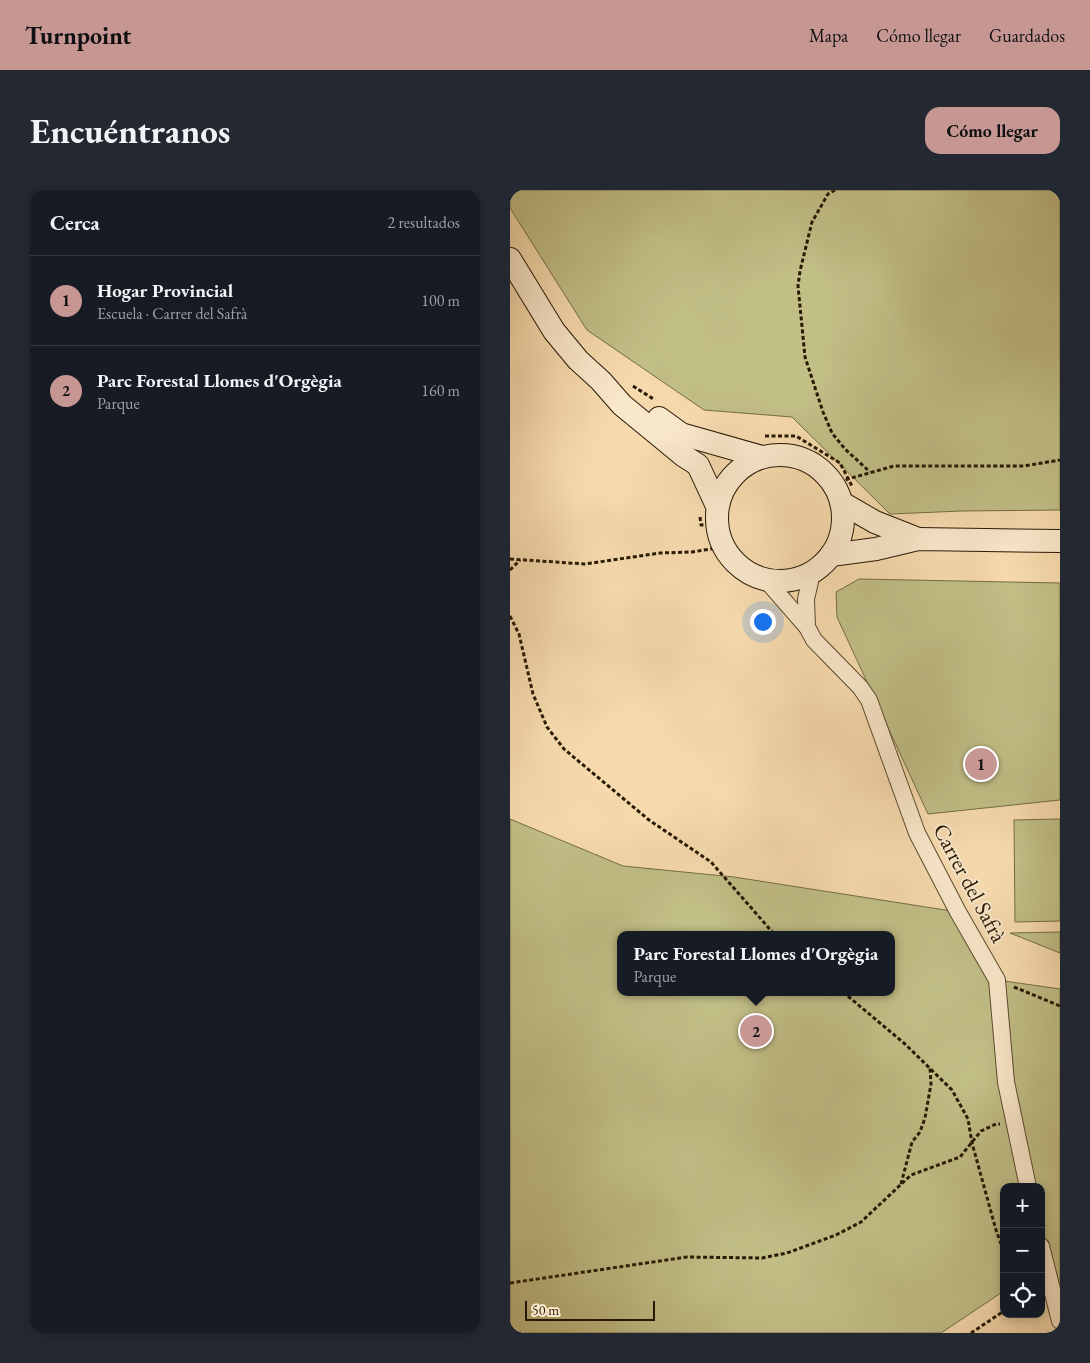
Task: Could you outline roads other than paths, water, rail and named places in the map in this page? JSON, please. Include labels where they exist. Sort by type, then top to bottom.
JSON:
[{"type":"main road","points":[[510,259],[554,331],[578,360],[601,381],[622,405],[684,456],[698,465],[717,506]]},
{"type":"main road","points":[[601,381],[629,397],[680,434],[762,457],[788,455],[812,463],[838,494],[875,522],[918,539]]},
{"type":"main road","points":[[762,457],[739,469],[726,483],[717,506],[716,521],[723,548],[742,569],[766,580],[787,581],[812,573],[831,555],[843,526],[838,494]]},
{"type":"main road","points":[[831,555],[876,549],[918,539],[1060,541]]},
{"type":"street","points":[[807,627],[806,599],[812,573]]},
{"type":"street","name":"Carrer del Safrà","points":[[766,580],[788,603],[807,627],[814,640],[860,687],[869,700],[917,833],[958,912],[997,980],[1006,1082],[1027,1183]]},
{"type":"street","points":[[1045,1262],[1060,1322]]},
{"type":"place","name":"Hogar Provincial","points":[[981,764]]},
{"type":"place","name":"Parc Forestal Llomes d'Orgègia","points":[[756,1031]]}]
